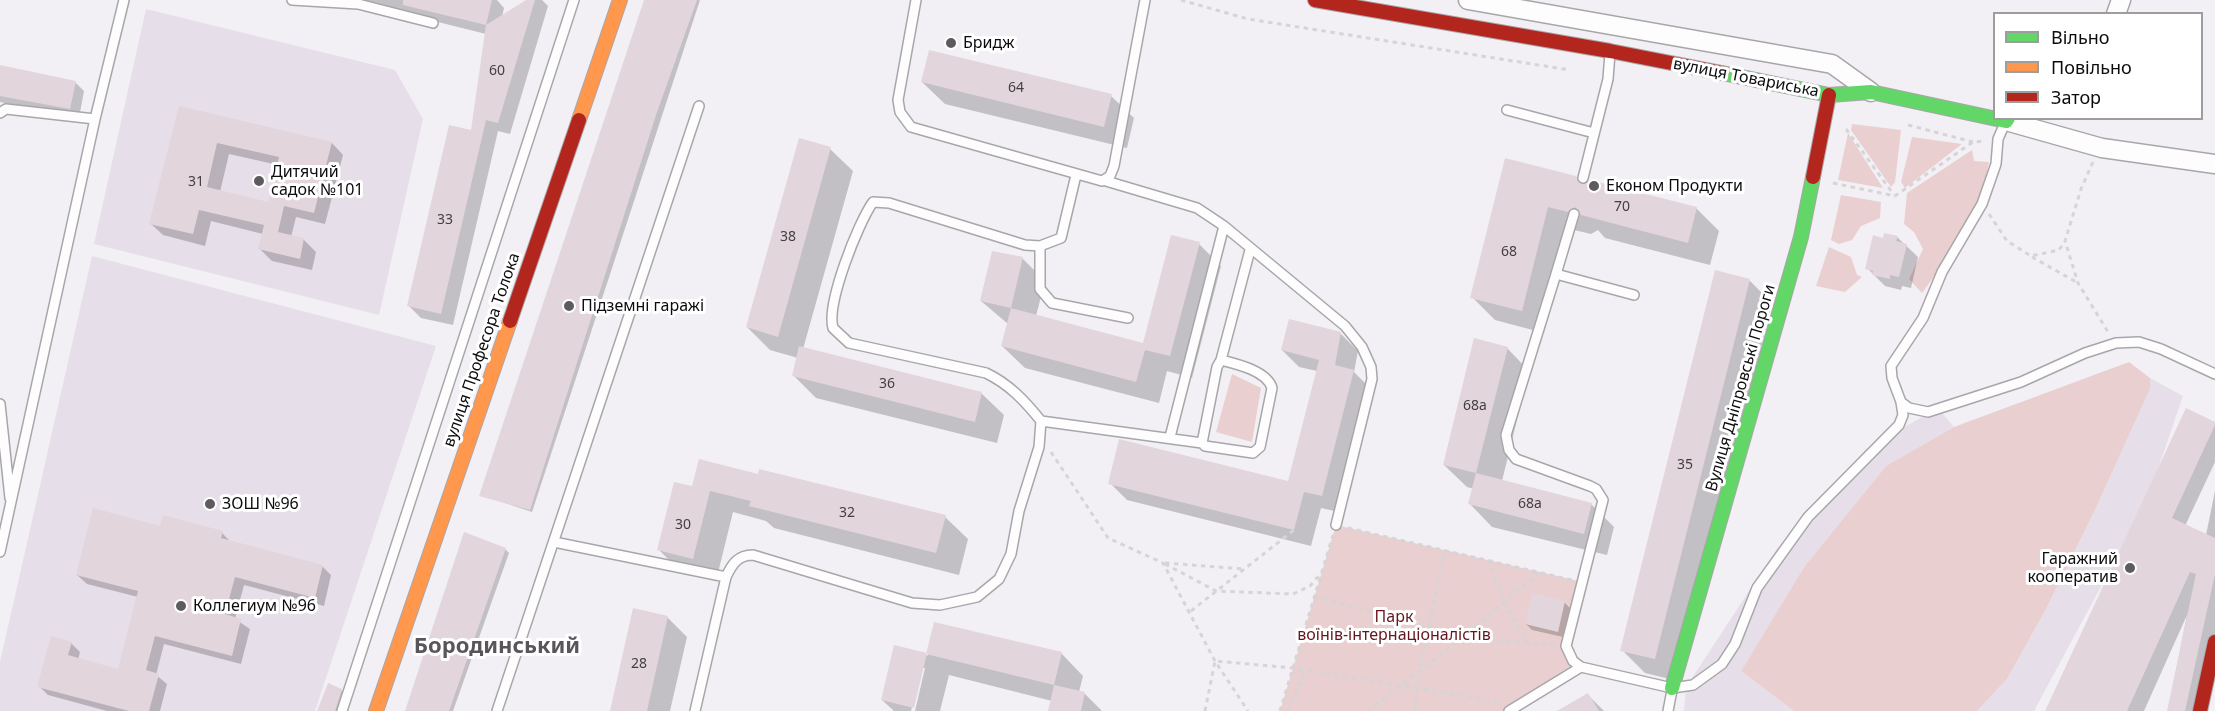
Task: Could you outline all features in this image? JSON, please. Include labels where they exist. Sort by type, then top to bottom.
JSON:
[{"type":"street","name":"вулиця Професора Толока","points":[[376,711],[620,0]]},
{"type":"street","name":"вулиця Товариська","points":[[1316,0],[1610,51],[1829,95],[1871,92]]},
{"type":"street","name":"вулиця Товариська","points":[[1468,0],[1832,64],[1871,92]]},
{"type":"street","points":[[1871,92],[1993,117]]},
{"type":"street","name":"Вулиця Дніпровські Пороги","points":[[1672,688],[1801,237],[1829,95]]},
{"type":"street","points":[[2007,120],[2102,148],[2215,164]]},
{"type":"street","points":[[2199,711],[2215,642]]},
{"type":"lane","points":[[0,552],[95,119],[124,0]]},
{"type":"lane","points":[[292,0],[358,4],[433,23]]},
{"type":"lane","points":[[342,711],[574,0]]},
{"type":"lane","points":[[916,0],[898,100],[900,112],[911,127],[1197,208],[1224,226],[1250,250],[1345,326],[1362,347],[1371,367],[1372,378],[1336,525]]},
{"type":"lane","points":[[1106,181],[1114,166],[1145,0]]},
{"type":"lane","points":[[1583,178],[1608,79],[1610,51]]},
{"type":"lane","points":[[496,711],[699,106]]},
{"type":"lane","points":[[0,113],[6,109],[95,119]]},
{"type":"lane","points":[[1507,111],[1594,133]]},
{"type":"lane","points":[[1574,213],[1505,441],[1516,459],[1590,486],[1600,494],[1603,509],[1566,646],[1573,661],[1581,667],[1672,688],[1694,685],[1722,664],[1735,644],[1757,588],[1808,517],[1899,425],[1903,416],[1901,402],[1892,378],[1891,366],[1923,318],[1942,272],[1982,204],[1996,164],[1998,139],[2007,120]]},
{"type":"lane","points":[[1076,175],[1061,238],[1040,246],[1005,239],[889,203],[873,202],[857,227],[831,320],[833,328],[849,343],[986,373],[1001,380],[1041,421],[1170,437],[1248,453],[1260,447],[1272,388],[1270,382],[1259,374],[1221,360]]},
{"type":"lane","points":[[1170,437],[1224,226]]},
{"type":"lane","points":[[1040,246],[1040,289],[1052,303],[1128,318]]},
{"type":"lane","points":[[1202,443],[1216,367],[1221,360],[1250,250]]},
{"type":"lane","points":[[1556,274],[1635,295]]},
{"type":"lane","points":[[1901,402],[1909,408],[1928,412],[2021,382],[2085,353],[2116,343],[2139,342],[2150,345],[2181,356],[2215,374]]},
{"type":"lane","points":[[0,404],[11,503]]},
{"type":"lane","points":[[695,711],[726,577],[737,560],[753,555],[912,603],[940,605],[977,597],[999,579],[1011,554],[1019,511],[1041,438],[1041,421]]},
{"type":"lane","points":[[554,542],[726,577]]},
{"type":"lane","points":[[1509,711],[1581,667]]},
{"type":"lane","points":[[1668,711],[1672,688]]},
{"type":"path","points":[[1181,0],[1248,19],[1570,70]]},
{"type":"path","points":[[1908,125],[1973,142],[1998,139]]},
{"type":"path","points":[[1846,129],[1895,196]]},
{"type":"path","points":[[1814,178],[1895,196],[1973,142]]},
{"type":"path","points":[[2031,256],[2059,250],[2065,241],[2090,166],[2102,148]]},
{"type":"path","points":[[1982,204],[2007,241],[2078,283]]},
{"type":"path","points":[[2065,241],[2078,283],[2116,343]]},
{"type":"path","points":[[1041,438],[1108,537],[1216,591],[1293,594],[1310,586],[1322,572]]},
{"type":"path","points":[[1280,711],[1336,525],[1583,582]]},
{"type":"path","points":[[1191,611],[1294,530]]},
{"type":"path","points":[[1415,711],[1419,673],[1446,550]]},
{"type":"path","points":[[1488,560],[1505,602],[1527,643]]},
{"type":"path","points":[[1163,563],[1244,569]]},
{"type":"path","points":[[1163,563],[1191,611],[1215,661],[1248,711]]},
{"type":"path","points":[[1368,711],[1419,673],[1540,572]]},
{"type":"path","points":[[1314,597],[1429,626],[1462,638],[1566,646]]},
{"type":"path","points":[[1215,661],[1293,668],[1405,684],[1520,705]]},
{"type":"path","points":[[1205,711],[1215,661]]},
{"type":"path","points":[[1282,705],[1288,711],[1306,670]]},
{"type":"shaded area","name":"Дитячий садок №101","points":[[146,9],[395,70],[423,119],[379,315],[94,244]]},
{"type":"shaded area","name":"ЗОШ №96","points":[[92,256],[436,346],[315,711],[0,711],[0,662]]},
{"type":"shaded area","points":[[2150,378],[2183,396],[2147,501],[2034,711],[1977,711],[2007,679],[2045,611],[2095,510],[2150,389]]},
{"type":"shaded area","points":[[1938,408],[1954,427],[1886,466],[1804,567],[1741,671],[1794,711],[1684,711],[1686,687],[1776,550],[1866,449]]},
{"type":"green space","points":[[1852,124],[1901,130],[1895,182],[1891,187],[1851,130]]},
{"type":"green space","points":[[1848,133],[1883,188],[1838,180]]},
{"type":"green space","points":[[1912,137],[1962,144],[1905,188],[1901,182]]},
{"type":"green space","points":[[1972,150],[1974,161],[1989,162],[1978,217],[1922,293],[1909,279],[1923,249],[1914,232],[1904,224],[1907,193]]},
{"type":"green space","points":[[1841,195],[1881,202],[1880,218],[1861,226],[1852,240],[1839,244],[1831,240]]},
{"type":"green space","points":[[1829,247],[1851,257],[1857,275],[1862,277],[1845,292],[1816,286]]},
{"type":"green space","points":[[2129,362],[2150,378],[2150,389],[2095,510],[2045,611],[2007,679],[1977,711],[1794,711],[1741,671],[1804,567],[1886,466],[1954,427]]},
{"type":"green space","points":[[1232,374],[1261,388],[1252,442],[1216,432]]},
{"type":"green space","name":"Парк воїнів-інтернаціоналістів","points":[[1336,525],[1583,582],[1566,646],[1581,667],[1509,711],[1280,711]]},
{"type":"building","points":[[403,0],[492,0],[486,25],[403,5]]},
{"type":"building","points":[[526,0],[535,0],[498,123],[486,120],[441,314],[407,306],[449,125],[471,130],[486,25]]},
{"type":"building","name":"Підземні гаражі","points":[[644,0],[697,0],[656,115],[530,510],[479,496]]},
{"type":"building","points":[[929,50],[1112,94],[1104,127],[921,82]]},
{"type":"building","points":[[0,65],[76,81],[70,109],[0,96]]},
{"type":"building","points":[[179,106],[332,142],[314,213],[284,206],[278,232],[304,238],[300,259],[258,249],[264,225],[199,210],[193,234],[149,224]],"holes":[[[217,143],[279,157],[268,202],[207,187]]]},
{"type":"building","points":[[799,138],[831,147],[778,337],[746,327]]},
{"type":"building","points":[[1505,158],[1576,176],[1581,184],[1590,180],[1697,207],[1688,243],[1581,215],[1575,207],[1568,212],[1548,207],[1522,311],[1470,298]]},
{"type":"building","points":[[1884,233],[1898,236],[1896,241],[1907,244],[1899,277],[1890,275],[1890,279],[1872,275],[1873,271],[1865,269],[1873,235],[1883,238]]},
{"type":"building","points":[[1171,235],[1200,242],[1170,356],[1145,350],[1136,382],[1001,346],[1011,308],[1143,343]]},
{"type":"building","points":[[992,251],[1023,257],[1011,308],[980,301]]},
{"type":"building","points":[[1715,270],[1750,279],[1655,659],[1620,651]]},
{"type":"building","points":[[1289,319],[1341,332],[1335,365],[1354,370],[1322,496],[1304,492],[1294,530],[1108,484],[1119,439],[1288,481],[1319,360],[1281,350]]},
{"type":"building","points":[[1474,338],[1508,347],[1476,473],[1443,465]]},
{"type":"building","points":[[799,346],[982,392],[975,422],[792,376]]},
{"type":"building","points":[[2186,408],[2215,422],[2215,425],[2172,518],[2215,538],[2215,574],[2185,711],[2167,711],[2196,574],[2190,572],[2127,711],[2045,711]]},
{"type":"building","points":[[699,459],[758,474],[759,469],[946,515],[936,553],[749,506],[751,501],[710,491],[693,559],[657,550],[674,482],[692,486]]},
{"type":"building","points":[[1476,473],[1592,503],[1584,534],[1468,504]]},
{"type":"building","name":"Коллегиум №96","points":[[93,508],[160,526],[163,515],[223,531],[221,538],[323,565],[315,598],[235,577],[225,614],[241,619],[232,656],[155,636],[146,670],[159,674],[149,711],[129,711],[37,687],[51,636],[72,642],[68,655],[118,669],[138,591],[76,575]]},
{"type":"building","points":[[464,532],[506,548],[449,711],[405,711]]},
{"type":"building","points":[[1532,593],[1565,601],[1558,632],[1525,624]]},
{"type":"building","points":[[633,608],[668,616],[647,711],[610,711]]},
{"type":"building","points":[[934,622],[1062,652],[1054,685],[926,654]]},
{"type":"building","points":[[894,645],[927,653],[914,708],[881,700]]},
{"type":"building","points":[[328,683],[342,689],[335,711],[317,711]]},
{"type":"building","points":[[1054,685],[1085,692],[1081,711],[1048,711]]},
{"type":"building","points":[[1588,693],[1599,711],[1557,711]]},
{"type":"traffic: fast","points":[[1722,73],[1829,95],[1871,92],[1993,118]]},
{"type":"traffic: fast","points":[[2001,120],[2007,120]]},
{"type":"traffic: fast","points":[[1672,688],[1801,237],[1813,177]]},
{"type":"traffic: slow","points":[[579,120],[620,0]]},
{"type":"traffic: slow","points":[[376,711],[510,321]]},
{"type":"traffic: jam","points":[[1315,0],[1610,51],[1722,73]]},
{"type":"traffic: jam","points":[[1813,177],[1829,95]]},
{"type":"traffic: jam","points":[[510,321],[579,120]]},
{"type":"traffic: jam","points":[[2200,711],[2215,642]]},
{"type":"place","name":"Бридж","points":[[951,43]]},
{"type":"place","name":"Дитячий садок №101","points":[[259,181]]},
{"type":"place","name":"Економ Продукти","points":[[1594,186]]},
{"type":"place","name":"Підземні гаражі","points":[[569,306]]},
{"type":"place","name":"ЗОШ №96","points":[[210,504]]},
{"type":"place","name":"Гаражний кооператив","points":[[2130,568]]},
{"type":"place","name":"Коллегиум №96","points":[[181,606]]},
{"type":"district","name":"Бородинський","points":[[497,647]]}]
